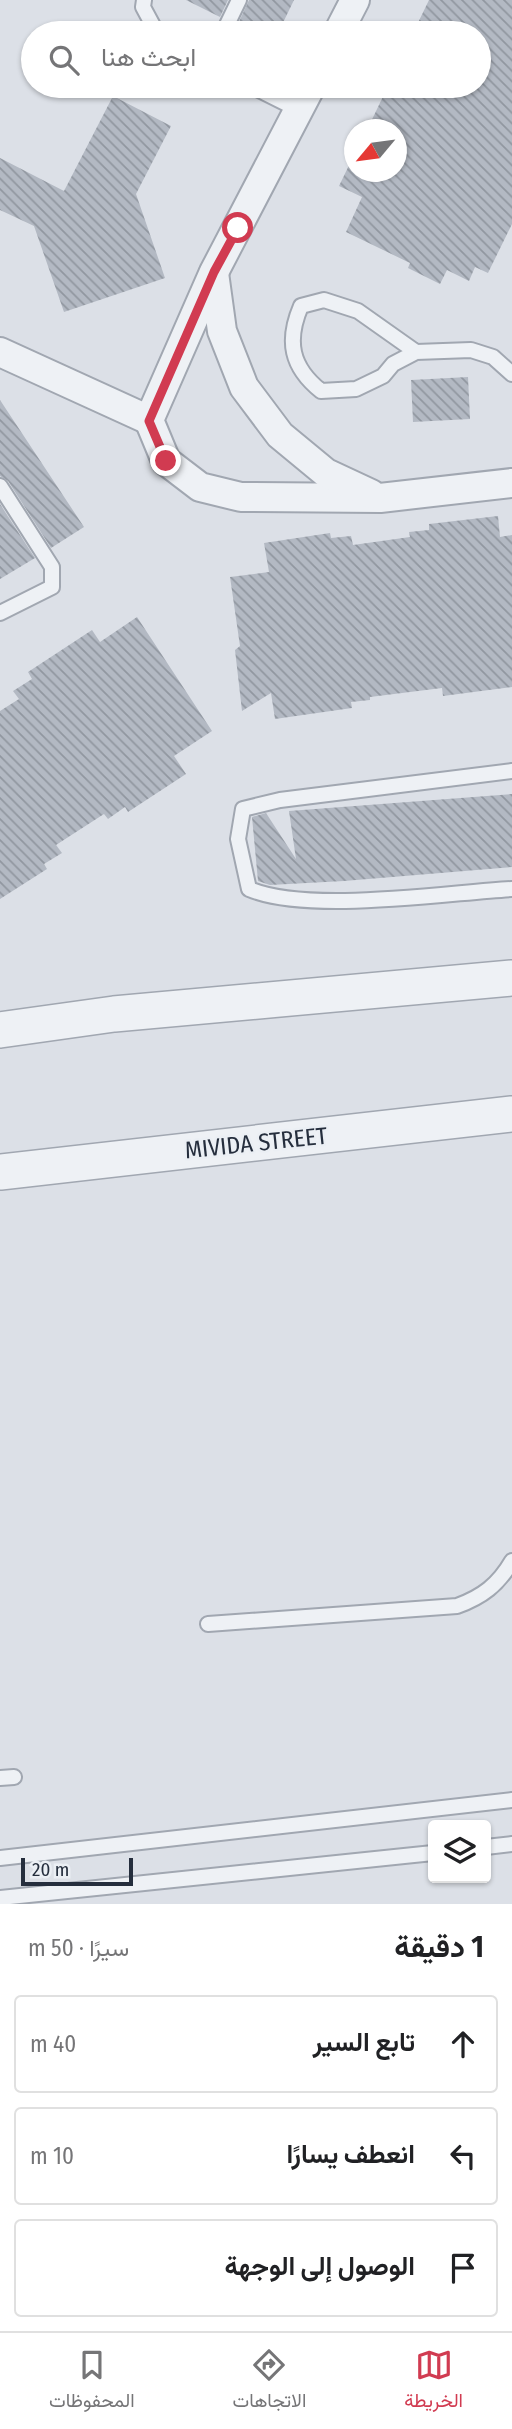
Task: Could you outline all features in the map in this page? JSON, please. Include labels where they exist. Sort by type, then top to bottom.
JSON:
[{"type":"street","points":[[344,21],[355,0]]},
{"type":"street","points":[[149,421],[214,272],[305,98]]},
{"type":"street","points":[[214,272],[222,331],[244,387],[272,425],[326,473],[380,498]]},
{"type":"street","points":[[0,352],[149,421],[166,461],[200,486],[242,497],[380,498],[512,483]]},
{"type":"street","points":[[0,1030],[114,1014],[512,978]]},
{"type":"street","name":"MIVIDA STREET","points":[[0,1172],[512,1114]]},
{"type":"lane","points":[[144,0],[143,7],[151,21]]},
{"type":"lane","points":[[229,21],[239,0]]},
{"type":"lane","points":[[416,352],[358,312],[324,300],[301,306],[293,324],[292,346],[304,378],[321,391],[356,389],[383,376],[393,364],[416,352],[471,350],[493,356],[512,374]]},
{"type":"lane","points":[[0,486],[52,566],[52,587],[0,613]]},
{"type":"lane","points":[[512,771],[280,800],[243,809],[238,839],[249,889],[269,898],[327,901],[512,889]]},
{"type":"lane","points":[[208,1624],[457,1606],[478,1598],[497,1583],[512,1561]]},
{"type":"lane","points":[[0,1858],[512,1800]]},
{"type":"lane","points":[[491,1846],[512,1844]]},
{"type":"lane","points":[[0,1898],[428,1854]]},
{"type":"building","points":[[186,0],[228,0],[220,17]]},
{"type":"building","points":[[249,0],[294,0],[284,21],[239,21]]},
{"type":"building","points":[[429,0],[512,0],[512,224],[488,273],[475,267],[469,281],[447,270],[440,284],[408,268],[410,263],[346,232],[362,197],[339,186],[344,176],[344,182],[407,182],[407,119],[372,119],[382,98],[491,98],[491,21],[419,21]]},
{"type":"building","points":[[112,98],[171,126],[136,194],[165,278],[64,312],[34,226],[0,210],[0,158],[64,191]]},
{"type":"building","points":[[468,377],[470,419],[413,422],[411,380]]},
{"type":"building","points":[[0,400],[84,527],[51,548],[8,481],[0,476]]},
{"type":"building","points":[[0,504],[35,558],[0,579]]},
{"type":"building","points":[[498,516],[500,537],[512,535],[512,687],[443,696],[442,688],[370,697],[370,700],[351,702],[352,708],[275,719],[271,693],[242,711],[235,650],[240,646],[230,577],[269,572],[264,543],[330,533],[331,538],[351,536],[353,545],[410,537],[409,532],[429,530],[429,524]]},
{"type":"building","points":[[137,617],[212,731],[174,756],[186,774],[128,812],[125,807],[108,819],[104,814],[56,845],[62,853],[44,864],[47,869],[0,899],[0,711],[19,699],[13,691],[32,679],[28,672],[92,630],[100,642]]},
{"type":"building","points":[[512,794],[512,867],[344,881],[270,885],[258,881],[252,817],[266,813],[296,859],[289,811]]},
{"type":"route","points":[[166,461],[149,421],[214,272],[238,228]]}]
